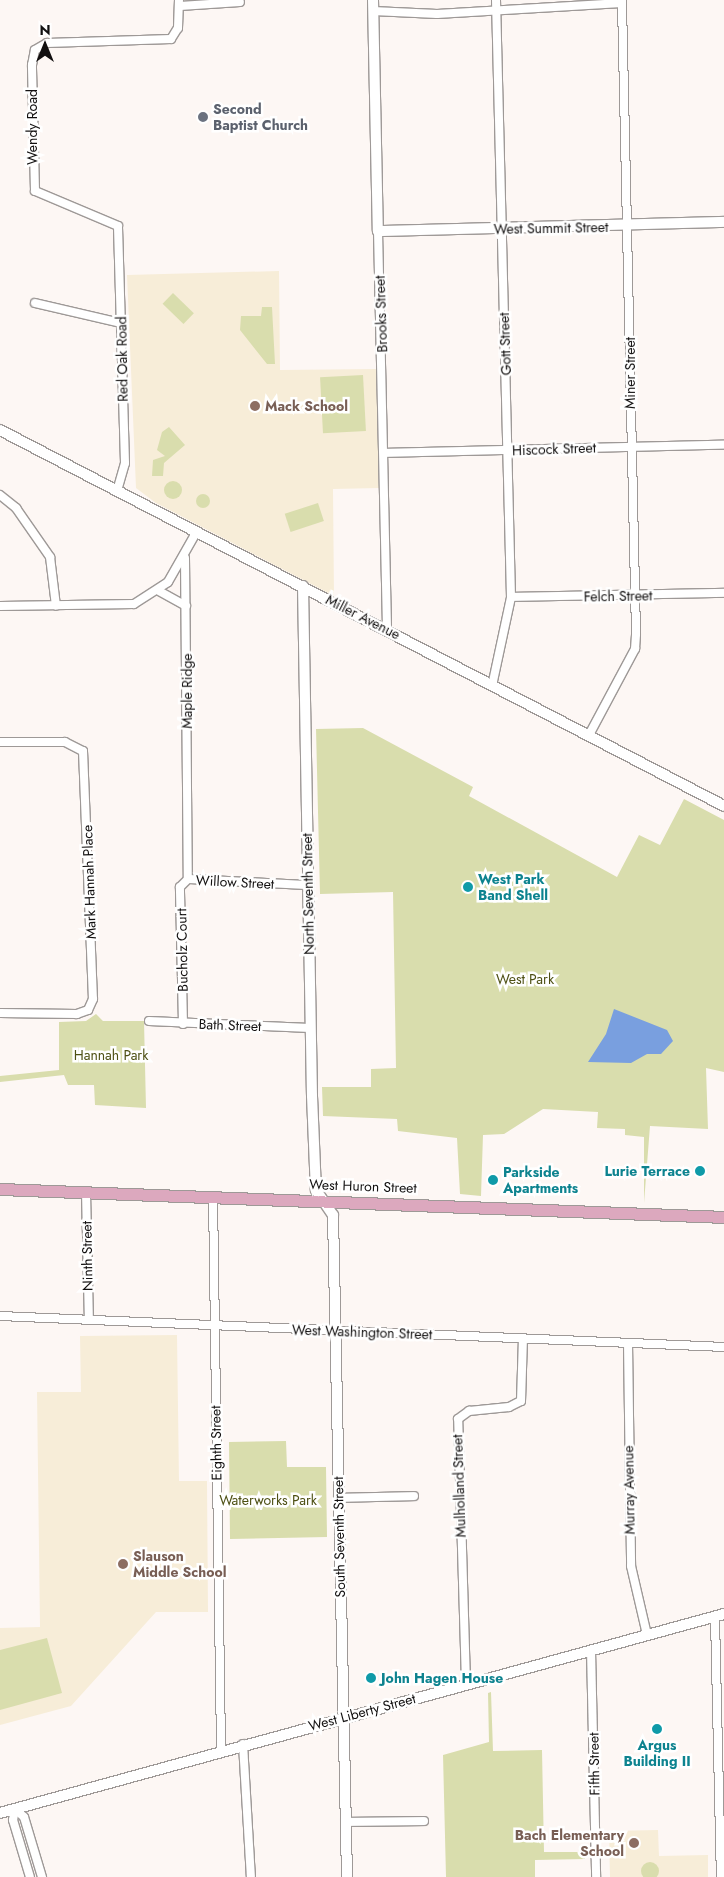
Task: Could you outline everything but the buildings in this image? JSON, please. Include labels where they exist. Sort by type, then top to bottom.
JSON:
[{"type":"main road","name":"West Huron Street","points":[[0,1189],[323,1199],[724,1217]]},
{"type":"street","name":"Brooks Street","points":[[373,0],[385,453],[387,629]]},
{"type":"street","name":"Gott Street","points":[[492,686],[511,597],[496,0]]},
{"type":"street","points":[[179,3],[240,2]]},
{"type":"street","points":[[373,11],[437,14],[622,2]]},
{"type":"street","name":"Miner Street","points":[[589,735],[635,649],[629,226],[622,2]]},
{"type":"street","name":"Wendy Road","points":[[118,226],[35,192],[36,50],[48,43],[171,39],[179,3]]},
{"type":"street","name":"West Summit Street","points":[[378,231],[629,226],[724,222]]},
{"type":"street","name":"Red Oak Road","points":[[117,491],[125,463],[118,226]]},
{"type":"street","points":[[35,303],[121,323]]},
{"type":"street","name":"Miller Avenue","points":[[0,430],[196,534],[387,629],[492,686],[724,806]]},
{"type":"street","name":"Hiscock Street","points":[[385,453],[724,445]]},
{"type":"street","points":[[0,495],[16,508],[50,557],[56,606]]},
{"type":"street","points":[[0,606],[119,607],[159,591],[185,558],[196,534]]},
{"type":"street","name":"Maple Ridge","points":[[185,558],[188,824]]},
{"type":"street","name":"North Seventh Street","points":[[303,586],[310,1028],[316,1190],[323,1199]]},
{"type":"street","points":[[159,591],[186,606]]},
{"type":"street","name":"Felch Street","points":[[511,597],[724,594]]},
{"type":"street","name":"Mark Hannah Place","points":[[0,742],[65,742],[83,751],[93,999],[88,1010],[77,1014],[0,1013]]},
{"type":"street","name":"Willow Street","points":[[188,824],[188,879],[308,885]]},
{"type":"street","name":"Bucholz Court","points":[[183,1024],[180,887],[188,879]]},
{"type":"street","name":"Bath Street","points":[[149,1021],[183,1024],[310,1028]]},
{"type":"street","name":"Ninth Street","points":[[86,1192],[89,1320]]},
{"type":"street","name":"Eighth Street","points":[[213,1196],[221,1750]]},
{"type":"street","name":"South Seventh Street","points":[[323,1199],[332,1215],[347,1877]]},
{"type":"street","name":"West Washington Street","points":[[0,1316],[724,1347]]},
{"type":"street","name":"Mulholland Street","points":[[466,1683],[458,1419],[469,1411],[509,1407],[521,1401],[523,1338]]},
{"type":"street","name":"Murray Avenue","points":[[628,1343],[631,1566],[647,1635]]},
{"type":"street","points":[[338,1498],[414,1496]]},
{"type":"street","points":[[720,1615],[722,1712],[721,1877]]},
{"type":"street","name":"West Liberty Street","points":[[0,1813],[221,1750],[720,1615]]},
{"type":"street","name":"Fifth Street","points":[[591,1650],[596,1877]]},
{"type":"street","points":[[243,1744],[251,1877]]},
{"type":"street","points":[[15,1809],[13,1820],[30,1877]]},
{"type":"street","points":[[15,1809],[24,1817],[42,1877]]},
{"type":"street","points":[[346,1822],[424,1821]]},
{"type":"shaded area","name":"Mack School","points":[[279,271],[280,370],[377,369],[379,488],[333,489],[334,596],[156,503],[136,488],[127,275]]},
{"type":"shaded area","name":"Slauson Middle School","points":[[177,1335],[179,1481],[207,1481],[208,1612],[156,1612],[71,1706],[0,1725],[0,1628],[40,1627],[37,1392],[81,1392],[80,1336]]},
{"type":"shaded area","name":"Bach Elementary School","points":[[658,1830],[659,1856],[708,1855],[708,1877],[610,1877],[609,1831]]},
{"type":"green space","points":[[173,293],[194,313],[183,324],[163,304]]},
{"type":"green space","points":[[262,307],[272,307],[275,364],[267,364],[240,330],[241,316],[261,316]]},
{"type":"green space","points":[[363,375],[366,431],[323,433],[320,377]]},
{"type":"green space","points":[[169,427],[185,445],[164,463],[163,476],[152,476],[153,460],[165,456],[157,450],[162,432]]},
{"type":"green space","points":[[169,481],[177,481],[182,486],[180,497],[169,499],[164,494],[164,486]]},
{"type":"green space","points":[[203,494],[208,496],[210,501],[208,506],[203,508],[198,506],[196,501],[198,496]]},
{"type":"green space","points":[[318,503],[324,521],[291,532],[285,514]]},
{"type":"green space","name":"West Park","points":[[363,728],[473,787],[469,796],[617,877],[639,835],[660,845],[684,799],[724,820],[724,1072],[706,1068],[708,1129],[650,1126],[644,1203],[644,1137],[625,1135],[625,1129],[597,1128],[598,1112],[543,1109],[504,1134],[483,1135],[481,1196],[460,1194],[457,1138],[398,1131],[397,1119],[323,1116],[322,1087],[371,1087],[371,1069],[396,1068],[393,892],[320,894],[316,729]]},
{"type":"green space","name":"Hannah Park","points":[[96,1014],[103,1021],[144,1021],[146,1108],[95,1105],[94,1085],[68,1085],[64,1075],[0,1082],[0,1076],[59,1070],[59,1022],[86,1021]]},
{"type":"green space","name":"Waterworks Park","points":[[286,1441],[287,1467],[326,1467],[327,1537],[230,1539],[229,1442]]},
{"type":"green space","points":[[47,1638],[62,1693],[0,1710],[0,1650]]},
{"type":"green space","points":[[491,1692],[493,1751],[542,1750],[544,1852],[585,1852],[585,1859],[535,1860],[535,1877],[446,1877],[443,1755],[489,1742],[488,1693]]},
{"type":"green space","points":[[646,1862],[654,1862],[659,1867],[657,1878],[646,1880],[641,1875],[641,1867]]},
{"type":"water","points":[[614,1009],[667,1030],[673,1041],[661,1054],[647,1054],[631,1063],[588,1062],[606,1034]]},
{"type":"place","name":"Second Baptist Church","points":[[203,117]]},
{"type":"place","name":"Mack School","points":[[255,406]]},
{"type":"place","name":"West Park Band Shell","points":[[468,887]]},
{"type":"place","name":"Lurie Terrace","points":[[700,1171]]},
{"type":"place","name":"Parkside Apartments","points":[[493,1180]]},
{"type":"place","name":"Slauson Middle School","points":[[123,1564]]},
{"type":"place","name":"John Hagen House","points":[[371,1678]]},
{"type":"place","name":"Argus Building II","points":[[657,1729]]},
{"type":"place","name":"Bach Elementary School","points":[[634,1843]]}]
